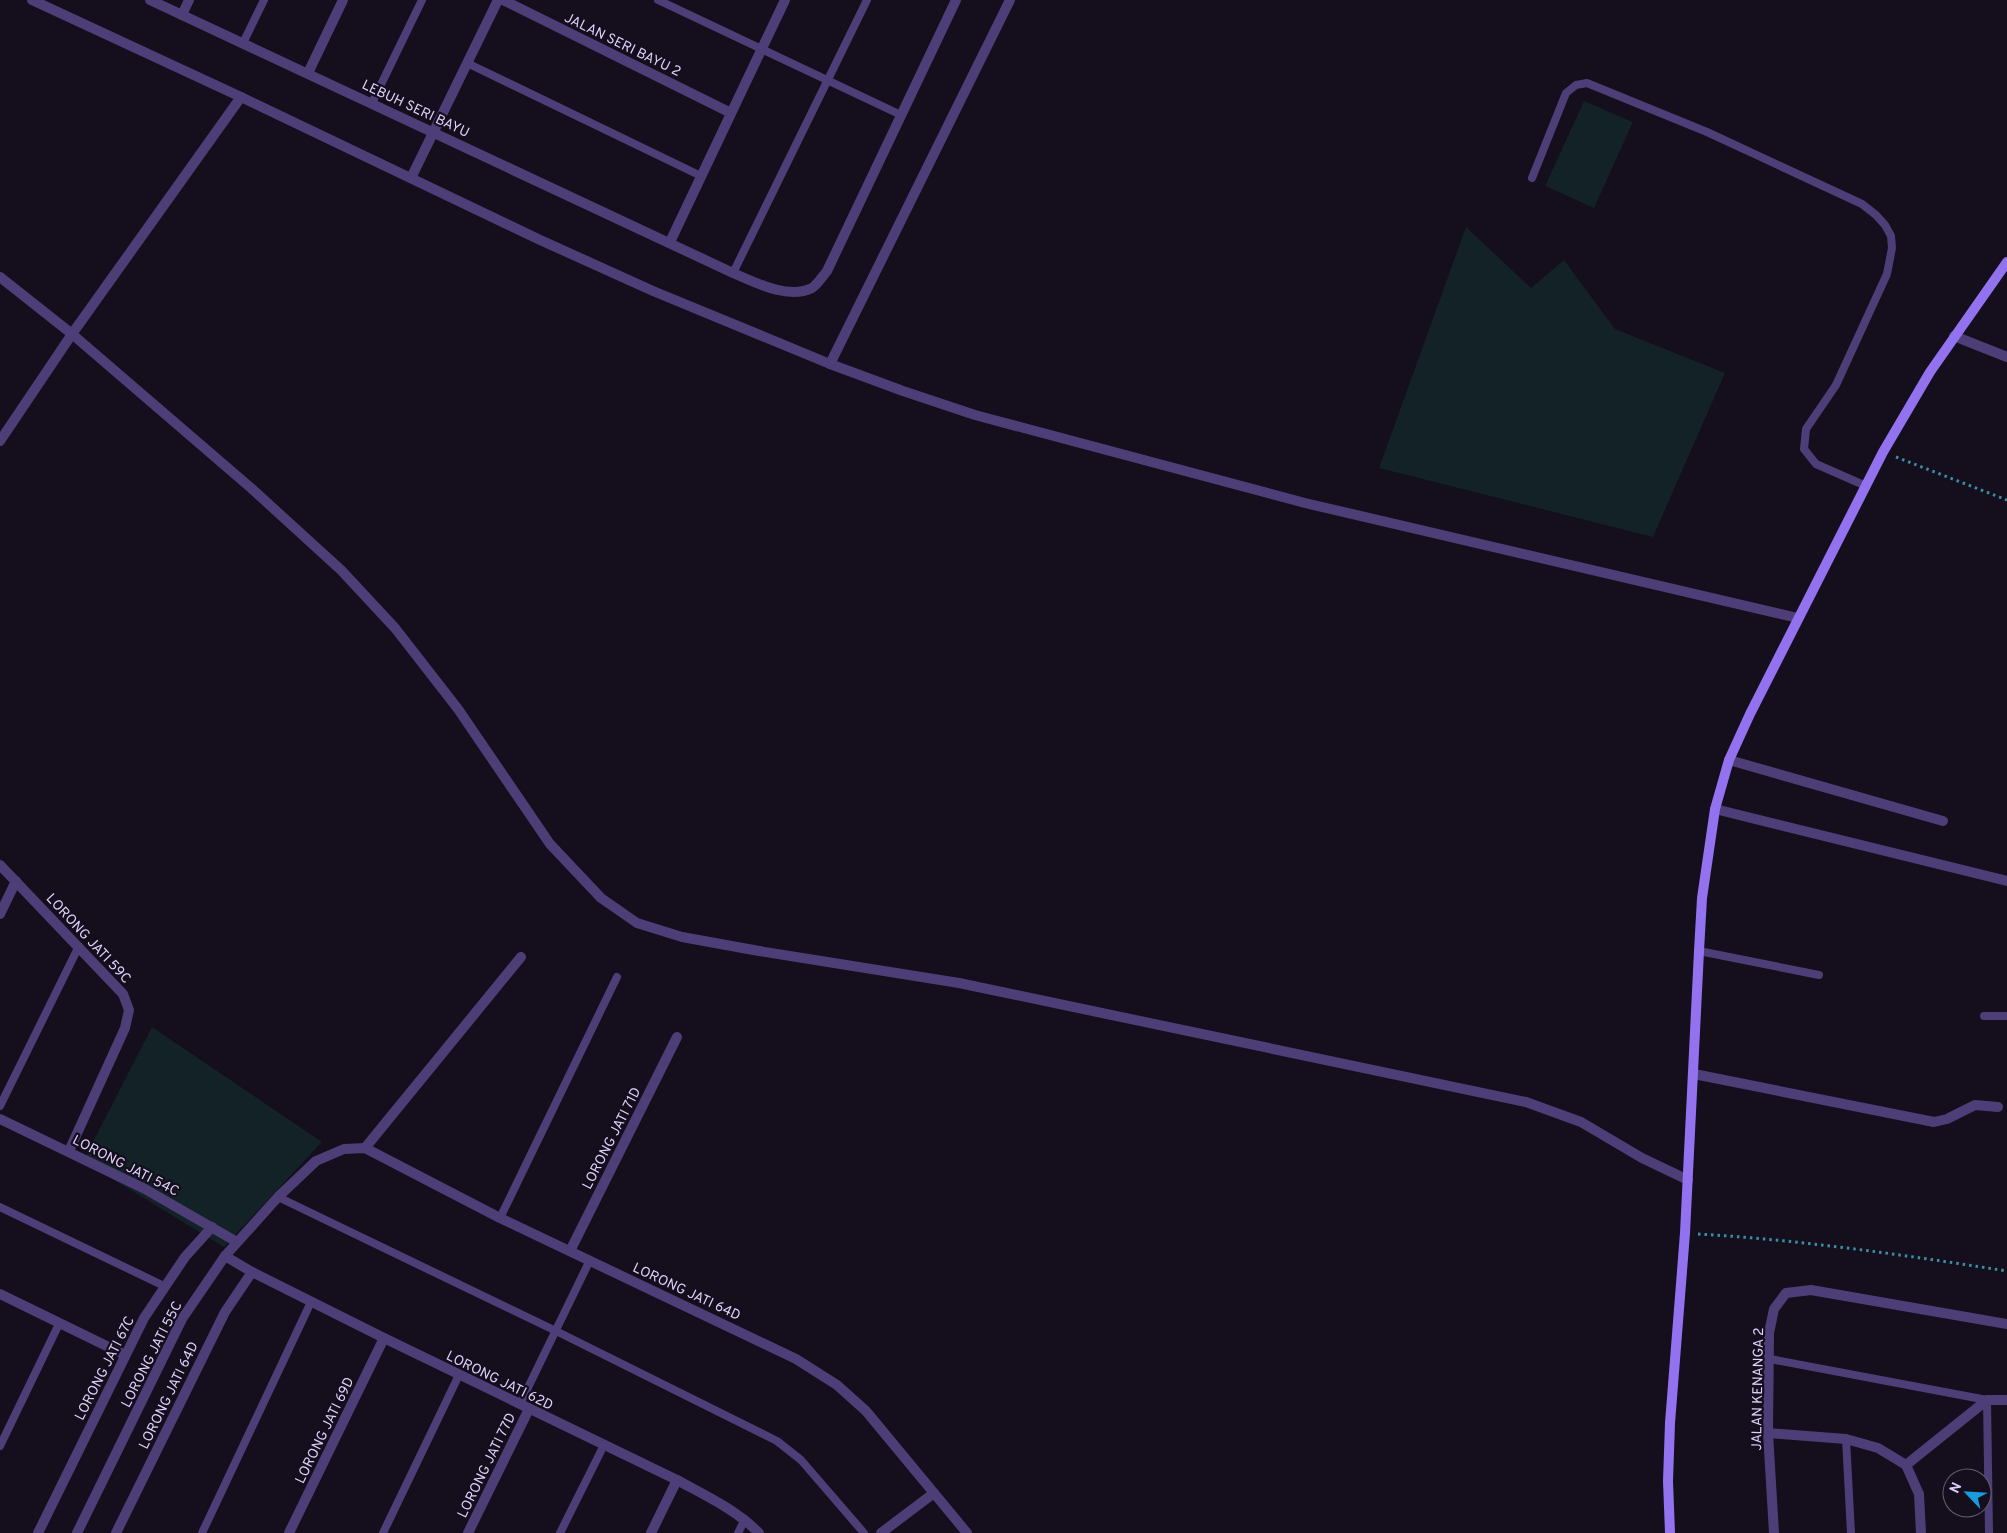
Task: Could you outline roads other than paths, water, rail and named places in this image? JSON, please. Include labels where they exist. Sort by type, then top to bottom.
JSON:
[{"type":"main road","points":[[1670,1533],[1668,1481],[1670,1423],[1685,1233],[1702,898],[1715,809],[1729,760],[1798,618],[1884,452],[1930,372],[2007,262]]},
{"type":"street","points":[[32,0],[241,97],[538,239],[644,287],[830,364],[975,416],[1305,503],[1798,618]]},
{"type":"street","name":"LEBUH SERI BAYU","points":[[150,0],[733,273],[768,288],[793,292],[812,288],[827,270],[956,0]]},
{"type":"street","points":[[182,15],[189,0]]},
{"type":"street","points":[[308,73],[343,0]]},
{"type":"street","points":[[411,178],[498,0]]},
{"type":"street","name":"JALAN SERI BAYU 2","points":[[503,0],[731,113]]},
{"type":"street","points":[[670,242],[785,0]]},
{"type":"street","points":[[830,364],[1010,0]]},
{"type":"street","points":[[0,441],[72,334],[241,97]]},
{"type":"street","points":[[0,277],[72,334],[244,482],[341,570],[395,628],[458,709],[550,844],[601,898],[638,923],[682,937],[959,983],[1526,1102],[1581,1122],[1642,1158],[1688,1180]]},
{"type":"street","points":[[1954,336],[2007,357]]},
{"type":"street","points":[[1729,760],[1943,821]]},
{"type":"street","points":[[1715,809],[2007,881]]},
{"type":"street","name":"LORONG JATI 59C","points":[[0,865],[123,994],[129,1010],[125,1028],[68,1150]]},
{"type":"street","points":[[0,914],[16,881]]},
{"type":"street","points":[[366,1148],[521,957]]},
{"type":"street","name":"LORONG JATI 71D","points":[[570,1251],[677,1036]]},
{"type":"street","points":[[1694,1074],[1934,1122],[1947,1120],[1975,1106],[1998,1107]]},
{"type":"street","name":"LORONG JATI 54C","points":[[0,1119],[68,1150],[212,1226],[237,1242]]},
{"type":"street","name":"LORONG JATI 55C","points":[[77,1533],[182,1319],[226,1256],[278,1197],[316,1161],[344,1149],[366,1148]]},
{"type":"street","name":"LORONG JATI 64D","points":[[366,1148],[500,1218],[788,1354],[837,1384],[866,1411],[967,1533]]},
{"type":"street","name":"LORONG JATI 67C","points":[[38,1533],[144,1318],[185,1257],[212,1226]]},
{"type":"street","name":"LORONG JATI 62D","points":[[226,1256],[252,1272],[311,1302],[677,1480],[723,1504],[745,1519],[759,1533]]},
{"type":"street","name":"LORONG JATI 64D","points":[[116,1533],[225,1312],[252,1272]]},
{"type":"street","name":"JALAN KENANGA 2","points":[[1774,1533],[1768,1433],[1769,1333],[1774,1309],[1786,1293],[1811,1290],[2007,1324]]},
{"type":"street","points":[[0,1294],[125,1355]]},
{"type":"street","name":"LORONG JATI 69D","points":[[289,1533],[384,1338]]},
{"type":"street","points":[[1906,1465],[1987,1400],[2007,1400]]},
{"type":"street","name":"LORONG JATI 77D","points":[[468,1533],[524,1406]]},
{"type":"street","points":[[1768,1433],[1846,1439],[1878,1448],[1906,1465],[1919,1494],[1921,1533]]},
{"type":"street","points":[[651,1533],[677,1480]]},
{"type":"street","points":[[881,1533],[934,1493]]},
{"type":"lane","points":[[243,43],[264,0]]},
{"type":"lane","points":[[372,103],[422,0]]},
{"type":"lane","points":[[658,0],[901,115]]},
{"type":"lane","points":[[733,273],[866,0]]},
{"type":"lane","points":[[467,63],[701,176]]},
{"type":"lane","points":[[1532,178],[1566,93],[1576,85],[1587,83],[1707,132],[1862,204],[1876,215],[1885,225],[1891,236],[1892,248],[1887,274],[1836,385],[1806,429],[1804,440],[1804,449],[1816,464],[1866,486]]},
{"type":"lane","points":[[0,1106],[79,946]]},
{"type":"lane","points":[[1699,951],[1819,975]]},
{"type":"lane","points":[[500,1218],[617,977]]},
{"type":"lane","points":[[1984,1016],[2007,1016]]},
{"type":"lane","points":[[278,1197],[556,1331],[776,1441],[801,1460],[864,1533]]},
{"type":"lane","points":[[0,1206],[164,1286]]},
{"type":"lane","points":[[524,1406],[556,1331],[590,1260]]},
{"type":"lane","points":[[202,1533],[311,1302]]},
{"type":"lane","points":[[0,1446],[59,1324]]},
{"type":"lane","points":[[1770,1359],[1987,1400],[1989,1533]]},
{"type":"lane","points":[[383,1533],[459,1375]]},
{"type":"lane","points":[[1846,1439],[1851,1533]]},
{"type":"lane","points":[[560,1533],[604,1445]]},
{"type":"lane","points":[[738,1533],[745,1519]]}]
